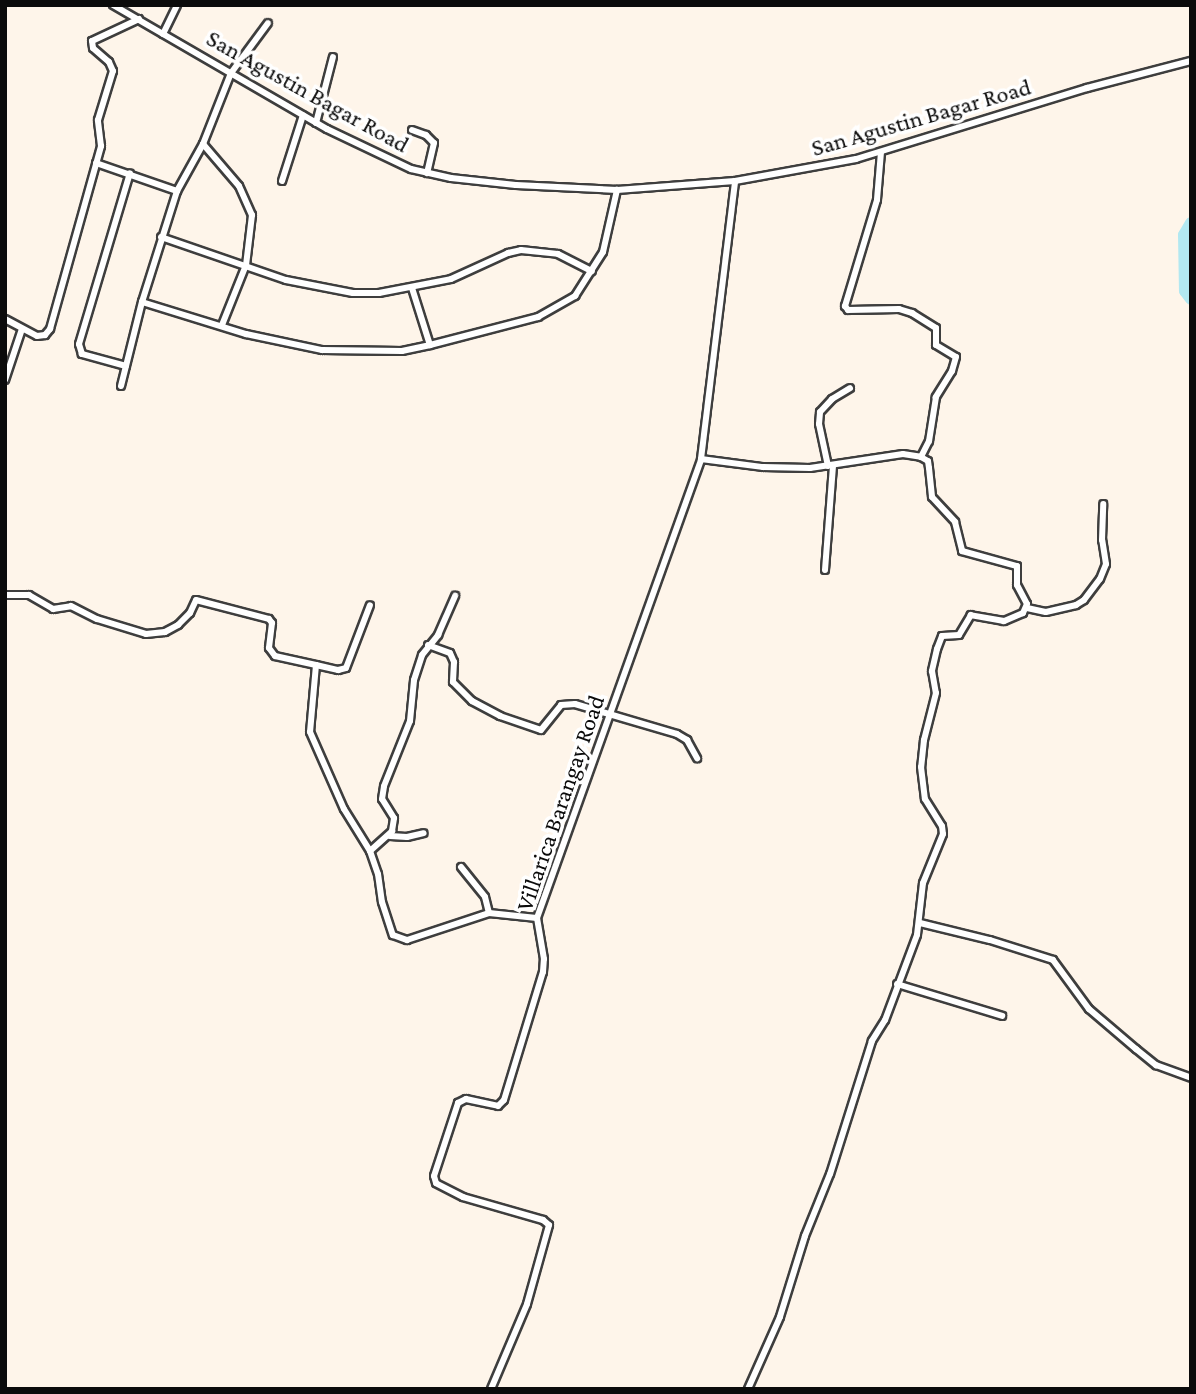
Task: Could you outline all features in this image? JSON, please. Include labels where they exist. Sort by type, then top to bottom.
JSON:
[{"type":"street","name":"San Agustin Bagar Road","points":[[113,5],[371,153],[427,173],[516,185],[617,190],[735,181],[808,170],[881,152],[1087,88],[1191,61]]},
{"type":"street","points":[[163,34],[177,5]]},
{"type":"street","points":[[5,319],[41,336],[50,329],[102,141],[99,111],[113,71],[109,62],[93,48],[92,41],[139,19]]},
{"type":"street","points":[[121,386],[142,302],[177,191],[203,144],[231,73],[268,23]]},
{"type":"street","points":[[316,123],[332,57]]},
{"type":"street","points":[[282,181],[303,116]]},
{"type":"street","points":[[412,130],[426,135],[434,144],[427,173]]},
{"type":"street","points":[[203,144],[239,186],[253,215],[246,265],[222,325]]},
{"type":"street","points":[[881,152],[877,200],[845,306],[848,310],[900,309],[912,313],[936,328],[936,345],[956,357],[956,364],[936,397],[929,441],[921,457]]},
{"type":"street","points":[[96,163],[177,191]]},
{"type":"street","points":[[126,366],[82,354],[79,344],[130,173]]},
{"type":"street","name":"Villarica Barangay Road","points":[[491,1389],[527,1304],[549,1225],[543,1220],[463,1196],[436,1183],[433,1176],[459,1101],[466,1099],[498,1106],[504,1100],[543,972],[544,959],[537,918],[701,458],[735,181]]},
{"type":"street","points":[[142,302],[246,334],[322,350],[402,351],[430,345],[538,317],[575,296],[603,251],[611,227],[617,190]]},
{"type":"street","points":[[161,237],[322,289],[379,293],[412,288],[451,279],[508,253],[521,250],[558,254],[592,271]]},
{"type":"street","points":[[412,288],[430,345]]},
{"type":"street","points":[[5,380],[22,329]]},
{"type":"street","points":[[825,570],[830,466],[820,433],[820,412],[832,399],[849,388]]},
{"type":"street","points":[[701,458],[777,468],[830,466],[903,454],[921,457],[928,464],[932,497],[955,522],[962,551],[1017,566],[1017,586],[1027,608]]},
{"type":"street","points":[[1027,608],[1046,612],[1076,605],[1084,600],[1100,579],[1106,564],[1102,540],[1103,504]]},
{"type":"street","points":[[5,595],[29,595],[50,608],[71,606],[97,619],[146,634],[165,632],[178,625],[199,600],[269,619],[269,648],[275,656],[338,670],[346,668],[370,604]]},
{"type":"street","points":[[370,852],[390,836],[394,818],[383,803],[384,786],[410,721],[414,680],[428,645],[438,635],[455,596]]},
{"type":"street","points":[[748,1389],[780,1317],[805,1236],[830,1174],[872,1041],[886,1020],[920,923],[923,883],[943,834],[942,826],[925,799],[921,767],[924,740],[936,693],[932,671],[937,649],[942,636],[959,635],[971,615],[999,621],[1020,614],[1027,608]]},
{"type":"street","points":[[428,645],[446,650],[453,656],[452,681],[472,701],[491,713],[534,730],[545,729],[558,708],[566,703],[612,713],[677,734],[687,740],[697,758]]},
{"type":"street","points":[[316,665],[310,732],[344,809],[370,852],[389,926],[397,938],[407,940],[489,913],[537,918]]},
{"type":"street","points":[[390,836],[407,837],[424,832]]},
{"type":"street","points":[[461,867],[485,897],[489,913]]},
{"type":"street","points":[[920,923],[990,940],[1057,962],[1089,1009],[1156,1065],[1191,1078]]},
{"type":"street","points":[[897,984],[1002,1016]]},
{"type":"waterway","points":[[1191,223],[1184,235],[1185,291],[1191,299]]}]
